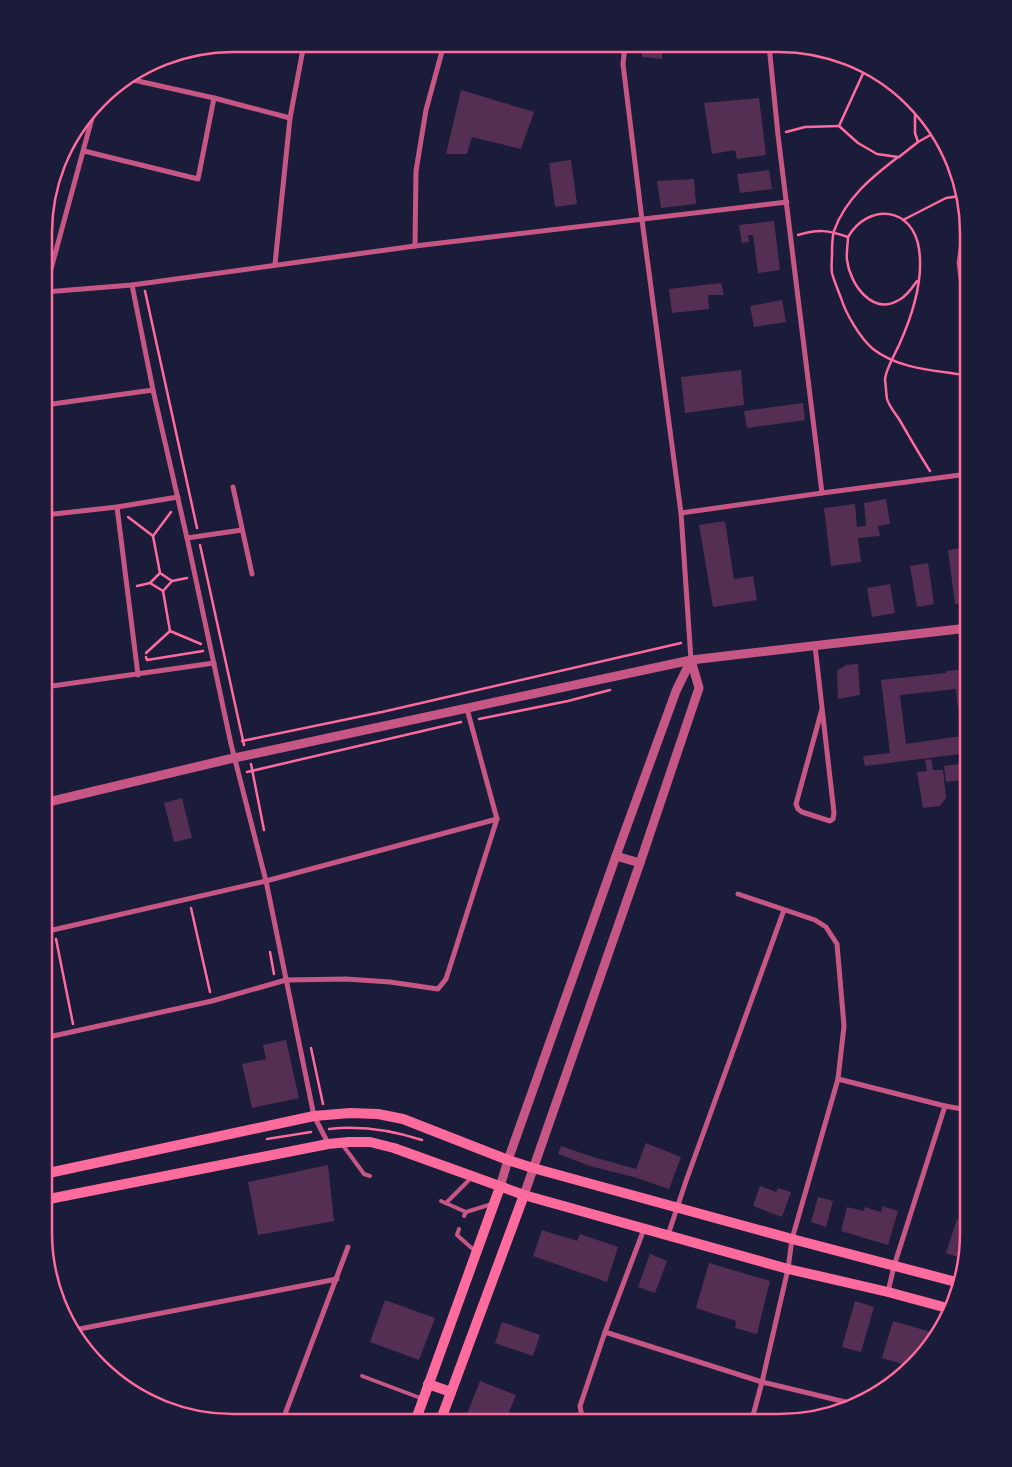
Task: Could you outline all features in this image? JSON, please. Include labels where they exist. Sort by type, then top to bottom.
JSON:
[{"type":"main road","points":[[52,1172],[314,1116],[350,1113],[378,1114],[403,1119],[533,1168],[953,1281]]},
{"type":"main road","points":[[52,1198],[328,1144],[370,1142],[394,1148],[524,1195],[644,1230],[788,1269],[944,1307]]},
{"type":"main road","points":[[418,1414],[500,1187]]},
{"type":"main road","points":[[443,1414],[524,1195]]},
{"type":"main road","points":[[428,1384],[451,1392]]},
{"type":"street","points":[[275,264],[290,118],[302,52]]},
{"type":"street","points":[[415,246],[416,171],[426,110],[442,52]]},
{"type":"street","points":[[524,1195],[699,688],[691,660],[681,513],[642,220],[624,64],[625,52]]},
{"type":"street","points":[[770,52],[778,135],[822,493]]},
{"type":"street","points":[[137,81],[290,118]]},
{"type":"street","points":[[84,151],[198,179],[214,98]]},
{"type":"street","points":[[52,267],[91,121]]},
{"type":"street","points":[[52,291],[132,285],[415,246],[786,202]]},
{"type":"street","points":[[960,256],[960,270]]},
{"type":"street","points":[[132,285],[153,390],[235,758],[266,881],[314,1116],[328,1144]]},
{"type":"street","points":[[52,403],[153,390]]},
{"type":"street","points":[[681,513],[960,475]]},
{"type":"street","points":[[233,487],[252,574]]},
{"type":"street","points":[[52,514],[178,497]]},
{"type":"street","points":[[117,506],[138,675]]},
{"type":"street","points":[[187,538],[242,530]]},
{"type":"street","points":[[52,801],[235,758],[691,660],[960,629]]},
{"type":"street","points":[[815,646],[834,813],[833,819],[830,821],[802,812],[796,804],[822,709]]},
{"type":"street","points":[[500,1187],[616,856],[676,691],[691,660]]},
{"type":"street","points":[[52,686],[214,663]]},
{"type":"street","points":[[52,1036],[212,1001],[286,980],[346,979],[390,982],[438,989],[446,979],[497,819],[466,709]]},
{"type":"street","points":[[54,930],[266,881],[497,819]]},
{"type":"street","points":[[616,856],[640,863]]},
{"type":"street","points":[[738,894],[815,920],[826,927],[837,944],[844,1026],[838,1079],[792,1239],[788,1269],[753,1414]]},
{"type":"street","points":[[668,1235],[784,910]]},
{"type":"street","points":[[838,1079],[960,1109]]},
{"type":"street","points":[[888,1292],[894,1266],[945,1106]]},
{"type":"street","points":[[582,1414],[580,1406],[605,1332],[644,1230]]},
{"type":"street","points":[[285,1414],[348,1247]]},
{"type":"street","points":[[80,1329],[337,1279]]},
{"type":"street","points":[[605,1332],[762,1382],[845,1402]]},
{"type":"lane","points":[[341,1143],[364,1174],[370,1176]]},
{"type":"lane","points":[[446,1203],[472,1177]]},
{"type":"lane","points":[[440,1200],[465,1214],[494,1204]]},
{"type":"lane","points":[[459,1229],[457,1235],[476,1253]]},
{"type":"lane","points":[[362,1376],[423,1399]]},
{"type":"path","points":[[839,126],[863,74]]},
{"type":"path","points":[[915,115],[915,133],[918,142]]},
{"type":"path","points":[[778,135],[805,127],[839,126],[858,143],[877,154],[898,157]]},
{"type":"path","points":[[930,135],[918,142],[876,174],[856,194],[844,210],[834,232],[832,273],[844,306],[855,327],[873,349],[892,360],[914,368],[960,374]]},
{"type":"path","points":[[903,220],[946,198],[955,197]]},
{"type":"path","points":[[918,280],[909,292],[898,301],[880,303],[867,298],[853,281],[849,270],[846,258],[848,237],[859,223],[870,217],[884,214],[894,215],[903,220],[912,230],[919,247],[920,266],[915,304],[908,325],[885,377],[888,400],[935,478]]},
{"type":"path","points":[[791,237],[822,230],[848,237]]},
{"type":"path","points":[[147,300],[264,831]]},
{"type":"path","points":[[153,536],[172,511],[174,521]]},
{"type":"path","points":[[126,512],[128,525]]},
{"type":"path","points":[[127,516],[153,536],[160,573],[172,581]]},
{"type":"path","points":[[136,586],[150,583],[160,573]]},
{"type":"path","points":[[163,591],[172,581],[187,578]]},
{"type":"path","points":[[150,583],[163,591],[170,631]]},
{"type":"path","points":[[170,631],[201,644]]},
{"type":"path","points":[[146,653],[170,631]]},
{"type":"path","points":[[144,644],[147,660],[203,651],[199,635]]},
{"type":"path","points":[[243,741],[392,710],[690,640]]},
{"type":"path","points":[[240,774],[470,720],[568,701],[613,690]]},
{"type":"path","points":[[189,899],[212,1001]]},
{"type":"path","points":[[54,930],[74,1032]]},
{"type":"path","points":[[310,1046],[325,1115]]},
{"type":"building","points":[[642,52],[662,52],[662,59],[642,57]]},
{"type":"building","points":[[461,90],[534,112],[521,149],[472,137],[467,154],[446,154]]},
{"type":"building","points":[[759,98],[766,155],[737,159],[735,150],[712,154],[704,103]]},
{"type":"building","points":[[571,160],[577,204],[555,207],[549,163]]},
{"type":"building","points":[[769,170],[772,189],[740,193],[737,174]]},
{"type":"building","points":[[694,179],[696,204],[661,208],[657,181]]},
{"type":"building","points":[[774,221],[780,270],[758,273],[753,235],[748,235],[749,242],[742,243],[739,225]]},
{"type":"building","points":[[721,283],[724,295],[708,295],[709,309],[672,313],[669,289]]},
{"type":"building","points":[[782,300],[786,322],[754,327],[750,306]]},
{"type":"building","points":[[741,370],[744,405],[685,413],[681,377]]},
{"type":"building","points":[[803,403],[805,420],[747,428],[744,411]]},
{"type":"building","points":[[886,499],[890,524],[878,526],[880,536],[858,538],[861,562],[831,566],[824,508],[855,504],[857,527],[866,526],[864,503]]},
{"type":"building","points":[[725,521],[734,579],[753,576],[757,600],[713,607],[699,525]]},
{"type":"building","points":[[960,548],[960,604],[955,604],[948,550]]},
{"type":"building","points":[[928,563],[934,604],[917,607],[910,566]]},
{"type":"building","points":[[890,584],[895,613],[872,617],[867,588]]},
{"type":"building","points":[[858,664],[860,695],[838,699],[837,671],[846,665]]},
{"type":"building","points":[[960,670],[960,727],[956,689],[900,695],[906,744],[960,736],[960,754],[865,766],[863,756],[890,753],[881,680],[946,673],[946,671]]},
{"type":"building","points":[[931,759],[933,770],[943,770],[946,798],[940,806],[923,808],[917,772],[927,771],[925,760]]},
{"type":"building","points":[[960,764],[960,780],[946,782],[944,766]]},
{"type":"building","points":[[182,798],[192,838],[174,842],[164,803]]},
{"type":"building","points":[[286,1040],[299,1098],[252,1108],[242,1064],[266,1059],[263,1045]]},
{"type":"building","points":[[646,1143],[681,1157],[669,1189],[634,1177],[590,1166],[558,1154],[561,1146],[636,1169]]},
{"type":"building","points":[[328,1165],[334,1221],[258,1235],[248,1182]]},
{"type":"building","points":[[760,1186],[776,1192],[778,1188],[791,1192],[782,1217],[753,1206]]},
{"type":"building","points":[[818,1197],[833,1201],[826,1227],[811,1222]]},
{"type":"building","points":[[882,1206],[898,1211],[888,1245],[841,1231],[847,1207],[864,1211],[865,1207],[881,1212]]},
{"type":"building","points":[[957,1219],[960,1220],[958,1257],[946,1253]]},
{"type":"building","points":[[542,1230],[577,1241],[580,1234],[618,1247],[607,1282],[533,1256]]},
{"type":"building","points":[[650,1254],[667,1261],[655,1293],[638,1287]]},
{"type":"building","points":[[709,1263],[770,1281],[757,1334],[735,1328],[736,1321],[696,1308]]},
{"type":"building","points":[[385,1300],[435,1318],[419,1360],[370,1342]]},
{"type":"building","points":[[855,1301],[874,1307],[861,1352],[842,1347]]},
{"type":"building","points":[[893,1321],[930,1332],[922,1344],[903,1364],[882,1358]]},
{"type":"building","points":[[502,1322],[540,1335],[533,1356],[495,1343]]},
{"type":"building","points":[[480,1381],[516,1395],[508,1414],[467,1414]]}]
